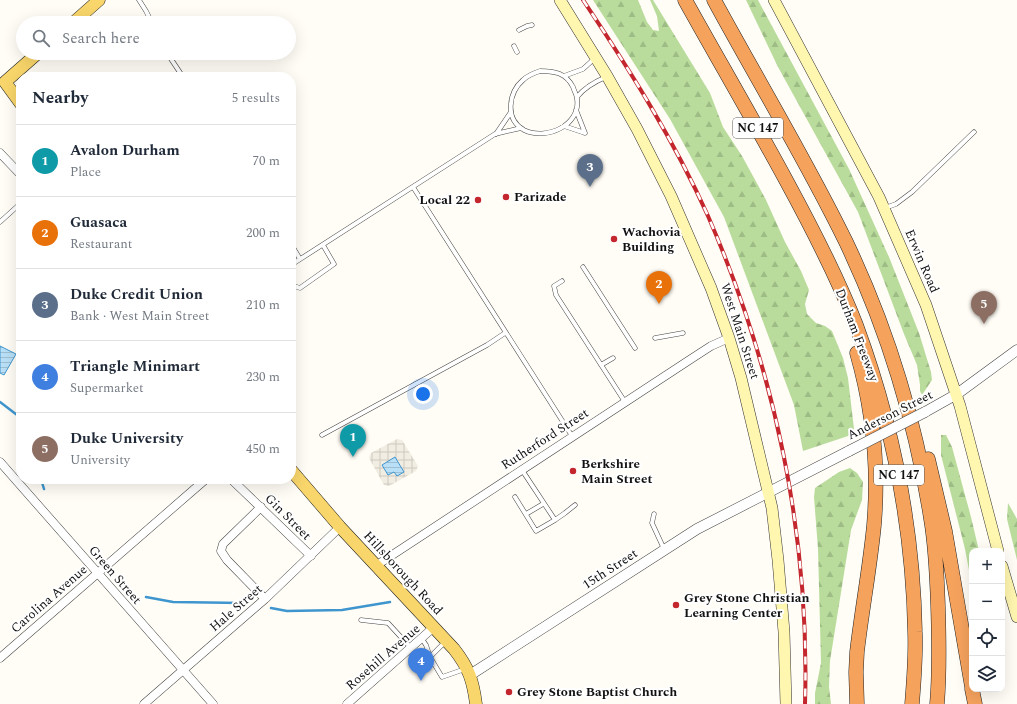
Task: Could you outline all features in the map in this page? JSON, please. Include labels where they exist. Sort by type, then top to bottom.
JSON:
[{"type":"highway","name":"Durham Freeway","points":[[685,0],[754,119],[805,215],[855,324],[871,368],[884,411],[899,473],[911,556],[916,633],[912,704]]},
{"type":"highway","name":"Durham Freeway","points":[[714,0],[817,187],[846,243],[878,317],[898,374],[912,425],[932,526],[936,562],[939,638],[937,704]]},
{"type":"highway","points":[[826,258],[859,360],[870,411],[875,449],[876,479],[874,524],[857,652],[857,704]]},
{"type":"highway","points":[[898,374],[919,423],[936,488],[945,531],[969,671]]},
{"type":"highway","points":[[973,692],[975,704]]},
{"type":"main road","points":[[81,16],[99,0]]},
{"type":"main road","name":"West Main Street","points":[[560,0],[607,76],[637,129],[671,196],[711,288],[729,338],[741,378],[772,508],[778,560],[784,639],[786,704]]},
{"type":"main road","name":"Erwin Road","points":[[774,0],[885,208],[926,305],[957,394],[997,548]]},
{"type":"main road","points":[[16,98],[2,81],[29,60]]},
{"type":"main road","name":"Hillsborough Road","points":[[296,476],[340,527],[377,565],[457,653],[469,672],[476,704]]},
{"type":"main road","points":[[1005,576],[1017,617]]},
{"type":"street","points":[[0,153],[16,171]]},
{"type":"street","name":"Rutherford Street","points":[[377,565],[382,560],[711,346],[729,338]]},
{"type":"street","name":"Anderson Street","points":[[768,491],[925,412],[957,394],[1017,350]]},
{"type":"street","name":"Green Street","points":[[1,466],[16,483]]},
{"type":"street","name":"Green Street","points":[[17,484],[213,704]]},
{"type":"street","name":"Carolina Avenue","points":[[0,658],[97,572],[200,484]]},
{"type":"street","name":"Gin Street","points":[[236,484],[311,556]]},
{"type":"street","name":"15th Street","points":[[469,672],[697,529],[768,491]]},
{"type":"street","points":[[261,507],[223,544],[221,551],[227,560],[265,599]]},
{"type":"street","name":"Hale Street","points":[[144,704],[265,599],[340,527]]},
{"type":"street","name":"Rosehill Avenue","points":[[347,704],[434,628]]},
{"type":"lane","points":[[139,0],[148,16]]},
{"type":"lane","points":[[519,30],[532,25]]},
{"type":"lane","points":[[514,46],[517,52]]},
{"type":"lane","points":[[564,76],[583,69],[596,57]]},
{"type":"lane","points":[[172,60],[180,72]]},
{"type":"lane","points":[[564,126],[585,133],[576,110],[577,97],[571,85],[564,76],[551,71],[540,72],[527,77],[520,83],[512,96],[511,112],[514,120],[521,128],[530,132],[541,134],[554,132],[564,126],[576,110]]},
{"type":"lane","points":[[577,97],[591,84],[607,76]]},
{"type":"lane","points":[[495,134],[511,112]]},
{"type":"lane","points":[[296,262],[495,134],[521,128]]},
{"type":"lane","points":[[885,208],[896,204],[912,192],[974,132]]},
{"type":"lane","points":[[413,188],[572,436]]},
{"type":"lane","points":[[0,222],[16,208]]},
{"type":"lane","points":[[296,287],[300,288],[334,264],[323,245]]},
{"type":"lane","points":[[296,252],[300,259]]},
{"type":"lane","points":[[582,267],[635,348]]},
{"type":"lane","points":[[562,281],[554,286],[556,295],[625,402]]},
{"type":"lane","points":[[322,435],[487,345],[505,333]]},
{"type":"lane","points":[[655,338],[683,333]]},
{"type":"lane","points":[[601,365],[613,358]]},
{"type":"lane","points":[[522,469],[554,520]]},
{"type":"lane","points":[[515,496],[536,531],[575,505]]},
{"type":"lane","points":[[526,514],[544,504]]},
{"type":"lane","points":[[654,514],[652,523],[664,549]]},
{"type":"lane","points":[[361,620],[388,623],[412,648]]},
{"type":"lane","points":[[422,639],[426,645],[430,657],[442,677],[469,672]]},
{"type":"lane","points":[[430,657],[446,641]]},
{"type":"green space","points":[[593,0],[638,0],[647,22],[653,30],[659,31],[657,16],[650,0],[653,0],[710,93],[723,127],[742,156],[766,200],[785,242],[801,271],[809,290],[805,304],[807,314],[816,323],[825,326],[832,331],[843,358],[848,378],[854,429],[848,436],[803,451],[794,405],[724,217],[670,119]]},
{"type":"green space","points":[[746,0],[758,0],[849,169],[889,257],[919,333],[931,372],[932,380],[922,395],[920,391],[917,365],[858,212],[778,67]]},
{"type":"green space","points":[[941,435],[946,435],[952,447],[978,548],[969,548],[969,570],[965,549],[941,455]]},
{"type":"green space","points":[[850,468],[857,473],[863,482],[862,500],[851,530],[830,661],[829,687],[831,704],[815,704],[815,693],[821,663],[818,549],[814,497],[815,488],[839,472]]},
{"type":"green space","points":[[1008,503],[1017,519],[1017,560],[1007,519]]},
{"type":"shaded area","points":[[397,439],[402,440],[418,466],[416,471],[389,486],[384,485],[369,458],[371,453]]},
{"type":"water","points":[[0,346],[16,354],[4,375],[0,373]]},
{"type":"water","points":[[395,457],[404,472],[397,476],[394,472],[388,475],[382,465]]},
{"type":"waterway","points":[[0,402],[16,414]]},
{"type":"waterway","points":[[42,484],[44,489]]},
{"type":"waterway","points":[[146,597],[173,602],[243,603]]},
{"type":"waterway","points":[[271,608],[287,611],[342,610],[390,602]]},
{"type":"railway","points":[[583,0],[650,105],[681,160],[708,216],[732,274],[752,334],[784,455],[794,516],[801,579],[805,641],[805,704]]},
{"type":"place","name":"Duke Credit Union","points":[[590,187]]},
{"type":"place","name":"Parizade","points":[[506,197]]},
{"type":"place","name":"Local 22","points":[[478,200]]},
{"type":"place","name":"Wachovia Building","points":[[614,239]]},
{"type":"place","name":"Guasaca","points":[[659,304]]},
{"type":"place","name":"Duke University","points":[[984,324]]},
{"type":"place","name":"Avalon Durham","points":[[353,457]]},
{"type":"place","name":"Berkshire Main Street","points":[[573,471]]},
{"type":"place","name":"Grey Stone Christian Learning Center","points":[[676,605]]},
{"type":"place","name":"Triangle Minimart","points":[[421,681]]},
{"type":"place","name":"Grey Stone Baptist Church","points":[[509,692]]}]
